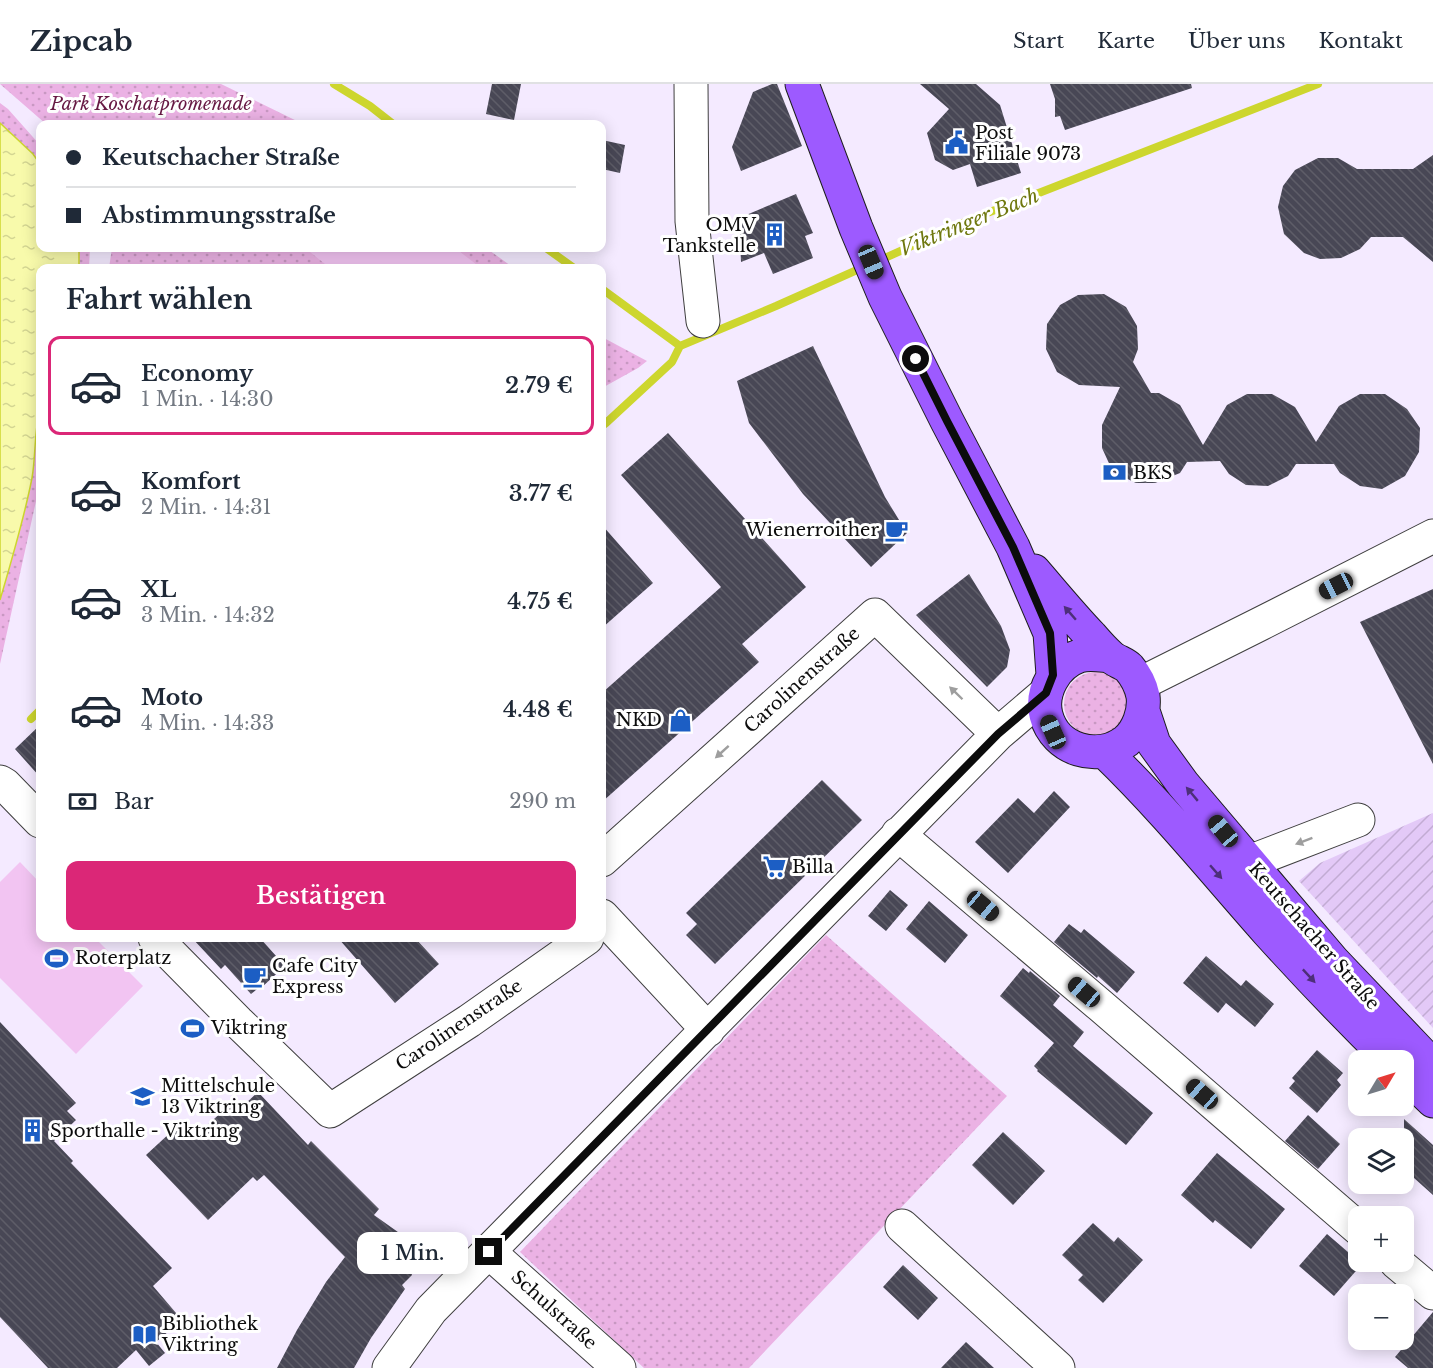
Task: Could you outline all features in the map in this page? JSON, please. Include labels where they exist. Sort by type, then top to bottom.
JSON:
[{"type":"main road","name":"Keutschacher Straße","points":[[802,84],[856,228],[885,297],[1013,547],[1050,633],[1046,714],[1053,732]]},
{"type":"main road","name":"Keutschacher Straße","points":[[1013,547],[1110,656],[1128,667],[1141,698],[1154,744],[1183,784],[1333,961],[1433,1066]]},
{"type":"main road","points":[[1049,684],[1064,663],[1079,656],[1094,654],[1110,656]]},
{"type":"main road","points":[[1053,732],[1068,745],[1086,752],[1106,752],[1131,737],[1139,725],[1141,698]]},
{"type":"main road","name":"Keutschacher Straße","points":[[1106,752],[1138,784],[1269,933],[1381,1050]]},
{"type":"main road","points":[[1414,1083],[1433,1101]]},
{"type":"street","points":[[691,84],[692,221],[703,321]]},
{"type":"street","points":[[1141,698],[1260,624],[1433,536]]},
{"type":"street","name":"Carolinenstraße","points":[[606,856],[875,615],[998,734]]},
{"type":"street","points":[[389,1368],[431,1310],[898,834],[1049,684]]},
{"type":"street","points":[[998,734],[1053,732]]},
{"type":"street","points":[[0,782],[36,817]]},
{"type":"street","points":[[1249,862],[1370,815]]},
{"type":"street","points":[[898,834],[1348,1219]]},
{"type":"street","name":"Carolinenstraße","points":[[606,933],[708,1030]]},
{"type":"street","name":"Carolinenstraße","points":[[159,942],[330,1111],[468,1021],[577,942]]},
{"type":"street","points":[[902,1226],[1058,1368]]},
{"type":"street","name":"Schulstraße","points":[[489,1252],[618,1368]]},
{"type":"street","points":[[1408,1272],[1433,1293]]},
{"type":"shaded area","points":[[310,252],[460,252],[476,264],[325,264]]},
{"type":"shaded area","points":[[1433,813],[1433,1028],[1299,881],[1320,863]]},
{"type":"shaded area","name":"Roterplatz","points":[[20,862],[36,879],[36,942],[99,942],[143,986],[76,1054],[0,978],[0,882]]},
{"type":"green space","name":"Park Koschatpromenade","points":[[0,84],[221,84],[295,120],[41,120]]},
{"type":"green space","points":[[0,103],[36,140],[36,252],[90,252],[89,264],[36,264],[36,501],[0,664]]},
{"type":"green space","points":[[111,252],[492,252],[508,264],[110,264]]},
{"type":"green space","points":[[606,339],[647,361],[606,386]]},
{"type":"green space","points":[[1096,672],[1114,678],[1122,686],[1128,704],[1122,722],[1114,730],[1096,736],[1078,730],[1070,722],[1064,704],[1070,686],[1078,678]]},
{"type":"green space","points":[[826,935],[1007,1096],[749,1368],[644,1368],[520,1252]]},
{"type":"water","points":[[0,123],[36,158],[36,252],[79,252],[79,264],[36,264],[36,437],[33,469],[22,524],[0,600]]},
{"type":"building","points":[[492,84],[521,84],[514,120],[486,114]]},
{"type":"building","points":[[777,84],[802,146],[741,171],[732,147],[753,92]]},
{"type":"building","points":[[920,84],[976,84],[1000,105],[1021,173],[977,187],[970,164],[953,170],[935,160],[927,133],[949,109]]},
{"type":"building","points":[[1050,84],[1191,84],[1192,88],[1065,130],[1060,116],[1055,117],[1055,99]]},
{"type":"building","points":[[606,141],[625,145],[620,173],[606,170]]},
{"type":"building","points":[[1433,155],[1433,262],[1403,237],[1371,237],[1360,249],[1341,258],[1320,259],[1304,253],[1284,234],[1278,207],[1283,186],[1295,170],[1318,158],[1338,158],[1357,169],[1413,169]]},
{"type":"building","name":"OMV Tankstelle","points":[[796,194],[813,233],[805,236],[813,258],[773,274],[764,253],[741,262],[739,218]]},
{"type":"building","points":[[1104,294],[1126,307],[1137,326],[1138,349],[1133,362],[1151,393],[1159,393],[1180,405],[1203,445],[1227,405],[1247,394],[1272,394],[1295,407],[1316,442],[1339,406],[1360,394],[1385,394],[1407,409],[1420,428],[1419,452],[1405,476],[1382,489],[1360,486],[1340,473],[1334,464],[1296,464],[1288,476],[1268,486],[1246,485],[1229,474],[1220,461],[1187,462],[1180,473],[1155,483],[1136,483],[1113,472],[1102,448],[1102,425],[1120,387],[1079,385],[1057,372],[1046,349],[1047,324],[1060,305],[1078,295]]},
{"type":"building","points":[[813,346],[885,497],[907,533],[871,567],[803,494],[749,423],[737,381]]},
{"type":"building","points":[[668,433],[806,587],[742,644],[759,662],[606,798],[606,689],[721,587],[621,475]]},
{"type":"building","points":[[606,530],[653,583],[606,624]]},
{"type":"building","points":[[969,574],[1001,626],[1010,650],[1007,667],[987,687],[916,615]]},
{"type":"building","points":[[1433,589],[1433,764],[1360,622]]},
{"type":"building","points":[[36,729],[36,773],[15,749]]},
{"type":"building","name":"Billa","points":[[822,780],[862,820],[715,964],[686,935],[697,924],[686,913]]},
{"type":"building","points":[[1054,791],[1070,807],[1008,873],[975,842],[1018,798],[1034,813]]},
{"type":"building","points":[[890,890],[908,905],[886,931],[868,916]]},
{"type":"building","points":[[929,901],[968,935],[945,963],[906,929]]},
{"type":"building","points":[[1069,924],[1081,933],[1084,929],[1135,972],[1117,993],[1054,942]]},
{"type":"building","name":"Cafe City Express","points":[[196,942],[264,942],[285,966],[251,994],[225,965],[221,969]]},
{"type":"building","points":[[342,942],[419,942],[439,964],[395,1003]]},
{"type":"building","points":[[1206,956],[1241,986],[1246,980],[1274,1004],[1255,1027],[1226,1003],[1218,1013],[1183,983]]},
{"type":"building","points":[[1023,968],[1029,973],[1030,971],[1060,996],[1053,1005],[1084,1032],[1073,1046],[1153,1113],[1126,1145],[1037,1071],[1034,1066],[1054,1043],[1000,996]]},
{"type":"building","points":[[0,1022],[76,1103],[67,1111],[76,1120],[54,1141],[73,1161],[71,1163],[172,1268],[153,1286],[182,1320],[156,1342],[165,1353],[149,1366],[136,1350],[117,1368],[48,1368],[0,1317]]},
{"type":"building","points":[[1317,1050],[1343,1073],[1337,1080],[1341,1085],[1317,1113],[1289,1088],[1295,1081],[1292,1078]]},
{"type":"building","points":[[258,1092],[308,1145],[311,1141],[379,1209],[374,1215],[426,1252],[410,1269],[412,1275],[402,1285],[405,1289],[371,1338],[354,1368],[277,1368],[326,1282],[345,1257],[264,1175],[257,1181],[253,1177],[208,1220],[146,1155],[171,1132],[173,1134],[180,1127],[192,1139],[236,1099],[243,1106]]},
{"type":"building","points":[[1308,1115],[1340,1144],[1318,1169],[1285,1141]]},
{"type":"building","points":[[1404,1119],[1433,1145],[1433,1195],[1414,1178],[1414,1128],[1404,1128]]},
{"type":"building","points":[[1003,1132],[1045,1171],[1013,1205],[972,1165]]},
{"type":"building","points":[[1217,1153],[1285,1209],[1251,1249],[1215,1220],[1213,1223],[1181,1195]]},
{"type":"building","points":[[1093,1223],[1114,1242],[1118,1237],[1143,1260],[1103,1303],[1078,1280],[1083,1275],[1062,1255]]},
{"type":"building","points":[[1327,1234],[1348,1252],[1348,1272],[1355,1272],[1334,1296],[1299,1266]]},
{"type":"building","points":[[903,1265],[938,1298],[918,1320],[883,1287]]},
{"type":"building","points":[[1433,1312],[1433,1368],[1408,1368],[1395,1357],[1401,1350],[1414,1350],[1414,1334]]},
{"type":"building","points":[[966,1342],[994,1368],[941,1368]]},
{"type":"waterway","name":"Viktringer Bach","points":[[334,84],[388,120]]},
{"type":"waterway","name":"Viktringer Bach","points":[[878,261],[972,219],[1318,84]]},
{"type":"waterway","name":"Viktringer Bach","points":[[552,252],[568,264]]},
{"type":"waterway","name":"Viktringer Bach","points":[[606,292],[680,346],[866,266]]},
{"type":"waterway","points":[[606,423],[672,362],[680,346]]},
{"type":"waterway","points":[[31,719],[36,714]]},
{"type":"place","name":"Post Filiale 9073","points":[[957,143]]},
{"type":"place","name":"OMV Tankstelle","points":[[774,235]]},
{"type":"place","name":"BKS","points":[[1115,473]]},
{"type":"place","name":"Wienerroither","points":[[897,530]]},
{"type":"place","name":"NKD","points":[[680,720]]},
{"type":"place","name":"Billa","points":[[774,867]]},
{"type":"place","name":"Roterplatz","points":[[57,958]]},
{"type":"place","name":"Cafe City Express","points":[[254,976]]},
{"type":"place","name":"Viktring","points":[[193,1028]]},
{"type":"place","name":"Mittelschule 13 Viktring","points":[[143,1096]]},
{"type":"place","name":"Sporthalle - Viktring","points":[[32,1131]]},
{"type":"place","name":"Bibliothek Viktring","points":[[144,1334]]},
{"type":"route","points":[[489,1252],[898,834],[998,734],[1046,693],[1053,675],[1050,633],[1013,547],[916,359]]}]
